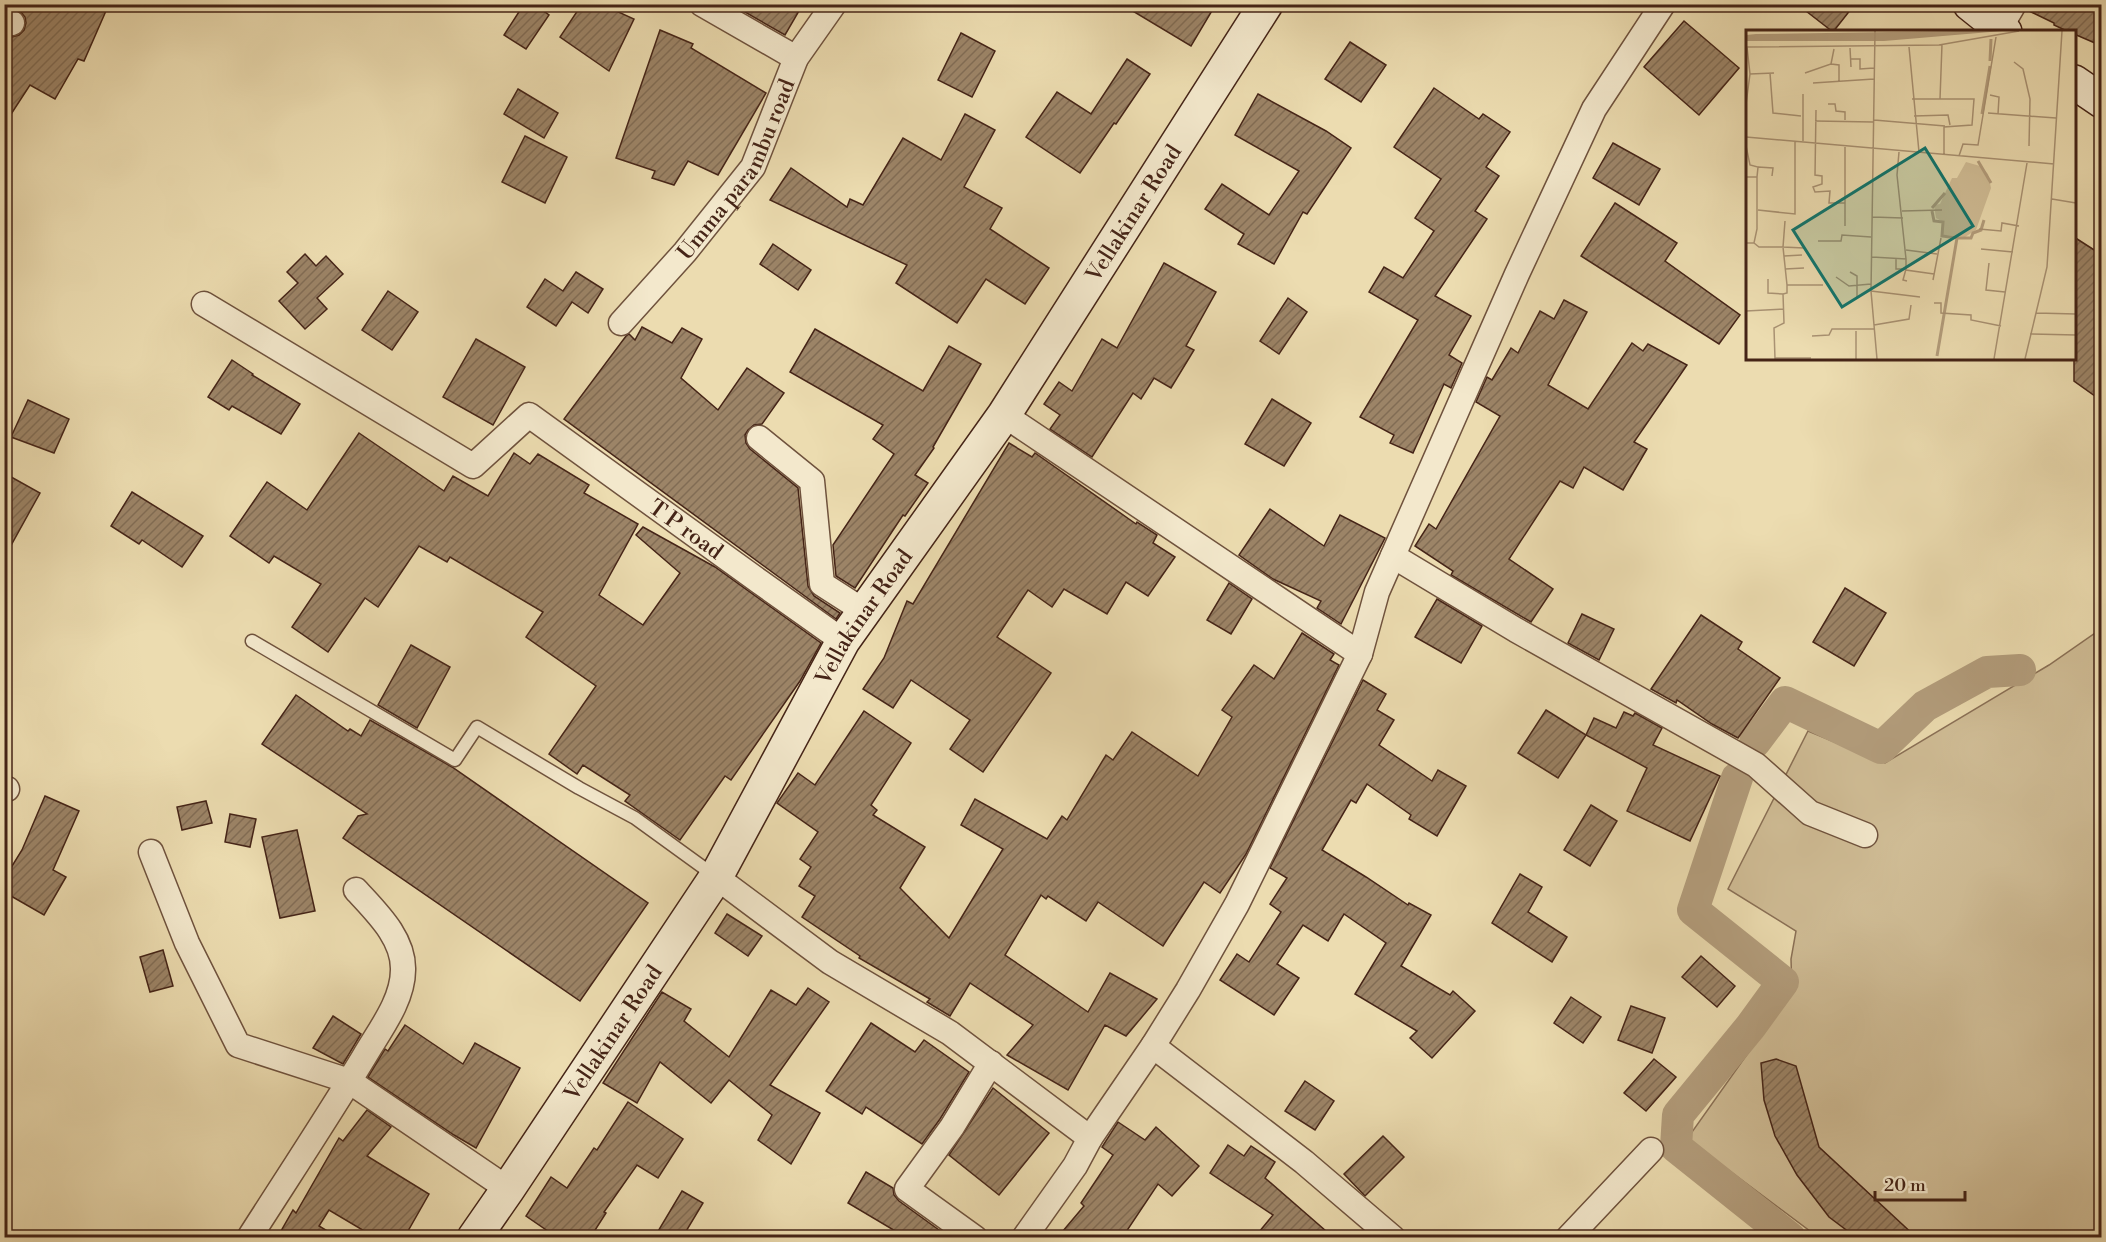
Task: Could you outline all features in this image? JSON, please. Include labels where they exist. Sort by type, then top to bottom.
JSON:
[{"type":"main road","name":"Vellakinar Road","points":[[474,1238],[716,877],[843,640],[1004,415],[1266,4]]},
{"type":"main road","points":[[1970,4],[2006,21]]},
{"type":"main road","points":[[2076,83],[2102,101]]},
{"type":"street","points":[[702,4],[796,58]]},
{"type":"street","name":"Umma parambu road","points":[[621,323],[685,252],[753,167],[796,58],[834,4]]},
{"type":"street","points":[[1024,1238],[1075,1166],[1090,1137],[1153,1046],[1237,904],[1360,654],[1377,592],[1517,274],[1594,109],[1663,4]]},
{"type":"street","name":"T P road","points":[[204,304],[473,466],[529,415],[843,640]]},
{"type":"street","points":[[1004,415],[1360,654]]},
{"type":"street","points":[[759,438],[812,481],[822,584],[864,611]]},
{"type":"street","points":[[1393,556],[1516,630],[1756,765],[1810,813],[1865,835]]},
{"type":"street","points":[[151,852],[187,943],[238,1045],[349,1081],[508,1189]]},
{"type":"street","points":[[716,877],[830,962],[950,1033],[1090,1137]]},
{"type":"street","points":[[249,1238],[349,1081],[388,1016],[399,992],[403,970],[398,943],[383,920],[356,890]]},
{"type":"street","points":[[1153,1046],[1304,1162],[1393,1238]]},
{"type":"street","points":[[975,1238],[907,1189],[952,1127],[991,1063]]},
{"type":"street","points":[[1568,1238],[1651,1150]]},
{"type":"lane","points":[[252,641],[455,760],[477,727],[634,818],[716,877]]},
{"type":"shaded area","points":[[2101,629],[2101,1237],[1818,1237],[1687,1139],[1792,991],[1791,959],[1796,931],[1728,889],[1808,731],[1885,763],[2049,665]]},
{"type":"building","points":[[7,4],[109,4],[84,61],[78,59],[55,99],[30,85],[4,125],[4,35],[12,37],[19,35],[26,23],[20,11]]},
{"type":"building","points":[[524,4],[534,4],[549,15],[526,49],[504,35]]},
{"type":"building","points":[[582,4],[601,4],[634,19],[609,71],[560,37]]},
{"type":"building","points":[[731,4],[803,4],[785,35]]},
{"type":"building","points":[[1121,4],[1216,4],[1191,46]]},
{"type":"building","points":[[1797,4],[1855,4],[1835,30],[1830,30]]},
{"type":"building","points":[[2028,4],[2102,4],[2102,46],[2076,35],[2076,30],[2065,30],[2027,10]]},
{"type":"building","points":[[1684,21],[1739,68],[1699,115],[1644,67]]},
{"type":"building","points":[[660,30],[693,44],[691,48],[766,93],[718,175],[688,161],[674,185],[652,178],[655,171],[616,158]]},
{"type":"building","points":[[961,33],[995,51],[972,97],[938,80]]},
{"type":"building","points":[[1350,42],[1386,65],[1361,102],[1325,79]]},
{"type":"building","points":[[1127,59],[1150,74],[1080,173],[1026,137],[1057,92],[1091,114]]},
{"type":"building","points":[[1434,88],[1479,119],[1483,114],[1510,132],[1486,167],[1499,176],[1475,211],[1487,219],[1435,296],[1471,316],[1449,355],[1462,363],[1451,388],[1444,384],[1413,453],[1390,443],[1394,435],[1360,417],[1418,320],[1369,292],[1384,267],[1403,278],[1434,231],[1415,218],[1441,179],[1394,147]]},
{"type":"building","points":[[518,89],[558,113],[544,138],[504,114]]},
{"type":"building","points":[[1258,94],[1326,131],[1351,148],[1307,214],[1303,212],[1274,264],[1238,244],[1244,234],[1205,209],[1222,184],[1269,215],[1299,171],[1235,135]]},
{"type":"building","points":[[965,114],[995,130],[964,187],[1002,208],[990,229],[1049,268],[1025,304],[986,279],[957,323],[896,283],[907,265],[770,200],[791,168],[847,207],[850,199],[863,205],[903,138],[941,160]]},
{"type":"building","points":[[525,136],[567,157],[545,203],[502,182]]},
{"type":"building","points":[[1613,143],[1660,169],[1639,205],[1593,178]]},
{"type":"building","points":[[1615,203],[1677,243],[1665,261],[1740,315],[1719,344],[1581,256]]},
{"type":"building","points":[[2076,238],[2102,255],[2102,401],[2074,381]]},
{"type":"building","points":[[773,244],[811,270],[798,290],[760,264]]},
{"type":"building","points":[[305,254],[316,266],[326,256],[343,274],[317,298],[327,309],[305,329],[279,301],[298,283],[287,272]]},
{"type":"building","points":[[1164,263],[1216,292],[1186,346],[1194,350],[1171,388],[1154,378],[1141,399],[1133,393],[1092,457],[1050,429],[1060,415],[1044,404],[1059,382],[1072,391],[1102,339],[1117,348]]},
{"type":"building","points":[[576,272],[603,289],[588,313],[572,302],[556,326],[527,307],[545,279],[563,291]]},
{"type":"building","points":[[388,291],[418,312],[392,350],[362,330]]},
{"type":"building","points":[[1288,298],[1307,312],[1279,354],[1260,341]]},
{"type":"building","points":[[1564,300],[1587,312],[1548,385],[1588,409],[1632,343],[1643,351],[1648,344],[1687,365],[1634,442],[1647,449],[1623,490],[1584,467],[1573,488],[1560,481],[1509,559],[1553,589],[1531,622],[1451,575],[1453,571],[1415,546],[1429,524],[1436,529],[1500,416],[1476,402],[1487,377],[1492,380],[1511,348],[1518,353],[1540,311],[1554,319]]},
{"type":"building","points":[[642,327],[672,343],[682,328],[702,339],[681,378],[718,410],[747,368],[784,393],[762,424],[754,425],[748,430],[745,435],[746,443],[750,449],[798,488],[808,586],[814,596],[840,613],[836,619],[564,419],[626,336],[629,334],[635,340]]},
{"type":"building","points":[[815,329],[923,391],[949,346],[981,364],[934,448],[915,475],[928,483],[905,516],[903,515],[855,588],[836,576],[833,545],[894,454],[873,439],[883,425],[790,372]]},
{"type":"building","points":[[476,339],[525,367],[493,425],[443,397]]},
{"type":"building","points":[[232,360],[300,404],[281,434],[232,406],[229,410],[208,397]]},
{"type":"building","points":[[1272,399],[1311,423],[1284,466],[1245,444]]},
{"type":"building","points":[[28,400],[69,419],[54,453],[11,437]]},
{"type":"building","points":[[359,433],[444,491],[453,476],[488,496],[514,453],[530,464],[538,454],[589,485],[584,493],[638,524],[599,595],[643,625],[680,573],[636,535],[643,527],[715,567],[821,643],[800,681],[731,780],[725,776],[680,840],[625,801],[630,795],[583,765],[577,774],[549,754],[596,686],[526,637],[543,612],[450,557],[447,562],[419,546],[378,607],[365,598],[328,652],[292,627],[321,584],[274,556],[269,563],[230,536],[267,482],[307,510]]},
{"type":"building","points":[[1009,443],[1032,457],[1035,453],[1136,524],[1137,522],[1157,535],[1153,543],[1175,557],[1148,596],[1126,582],[1107,614],[1064,589],[1052,607],[1028,590],[997,637],[1051,673],[983,772],[950,749],[970,720],[911,680],[893,708],[863,689],[884,658],[907,601],[913,604]]},
{"type":"building","points":[[4,473],[40,493],[4,558]]},
{"type":"building","points":[[132,492],[203,536],[182,567],[142,540],[139,544],[111,526]]},
{"type":"building","points":[[1270,509],[1324,546],[1340,515],[1385,538],[1341,624],[1317,608],[1321,601],[1273,579],[1239,555]]},
{"type":"building","points":[[1229,583],[1252,599],[1231,634],[1207,620]]},
{"type":"building","points":[[1845,588],[1886,613],[1854,666],[1813,642]]},
{"type":"building","points":[[1437,599],[1482,626],[1461,663],[1415,637]]},
{"type":"building","points":[[1582,614],[1614,629],[1599,660],[1568,643]]},
{"type":"building","points":[[1701,615],[1742,642],[1738,649],[1780,678],[1738,738],[1712,724],[1677,700],[1676,703],[1651,689]]},
{"type":"building","points":[[1302,633],[1334,654],[1330,660],[1339,665],[1246,854],[1220,893],[1204,882],[1163,946],[1098,902],[1086,921],[1048,896],[1046,899],[1041,895],[1005,955],[1088,1012],[1110,973],[1157,999],[1126,1036],[1105,1025],[1068,1090],[1007,1055],[1033,1025],[970,983],[950,1016],[927,1002],[930,999],[859,958],[860,956],[802,917],[815,896],[799,886],[811,867],[800,859],[818,832],[777,803],[798,773],[815,785],[864,711],[911,743],[871,805],[877,810],[873,815],[925,847],[900,888],[949,938],[1003,849],[961,825],[975,799],[1047,839],[1062,816],[1067,820],[1106,755],[1113,760],[1132,732],[1198,776],[1232,717],[1222,710],[1254,665],[1274,679]]},
{"type":"building","points":[[411,645],[450,667],[417,728],[378,705]]},
{"type":"building","points":[[1363,680],[1386,694],[1377,710],[1394,720],[1379,745],[1432,781],[1438,770],[1466,786],[1437,836],[1409,819],[1411,815],[1367,784],[1356,803],[1351,800],[1322,850],[1408,905],[1409,903],[1431,915],[1401,966],[1450,995],[1453,991],[1475,1011],[1432,1058],[1410,1038],[1417,1031],[1355,994],[1386,943],[1344,914],[1328,941],[1303,925],[1277,964],[1299,978],[1274,1015],[1220,980],[1237,954],[1249,962],[1281,912],[1270,904],[1287,878],[1270,868]]},
{"type":"building","points":[[296,695],[348,731],[350,729],[361,736],[370,720],[452,767],[648,903],[580,1001],[343,838],[358,816],[367,814],[262,744]]},
{"type":"building","points":[[1546,710],[1586,735],[1558,778],[1518,753]]},
{"type":"building","points":[[1624,712],[1633,716],[1635,713],[1662,728],[1653,745],[1720,776],[1690,841],[1627,811],[1647,768],[1586,735],[1594,718],[1616,728]]},
{"type":"building","points":[[45,796],[79,811],[53,870],[66,877],[44,915],[4,892],[4,879],[22,850]]},
{"type":"building","points":[[206,801],[212,823],[182,830],[177,807]]},
{"type":"building","points":[[1591,805],[1617,821],[1590,866],[1564,850]]},
{"type":"building","points":[[230,814],[256,819],[250,847],[225,842]]},
{"type":"building","points":[[297,830],[315,911],[280,918],[262,837]]},
{"type":"building","points":[[1520,874],[1542,887],[1528,912],[1567,937],[1552,962],[1492,923]]},
{"type":"building","points":[[727,914],[762,936],[748,956],[715,933]]},
{"type":"building","points":[[163,950],[173,986],[150,992],[140,957]]},
{"type":"building","points":[[1701,956],[1735,986],[1717,1007],[1682,977]]},
{"type":"building","points":[[808,988],[829,1002],[770,1085],[820,1113],[791,1164],[758,1140],[772,1115],[729,1080],[711,1103],[660,1062],[637,1103],[603,1083],[662,992],[691,1009],[684,1021],[729,1057],[771,990],[796,1005]]},
{"type":"building","points":[[1571,997],[1601,1017],[1583,1043],[1554,1023]]},
{"type":"building","points":[[1631,1006],[1665,1018],[1652,1053],[1618,1040]]},
{"type":"building","points":[[333,1016],[361,1034],[343,1064],[313,1048]]},
{"type":"building","points":[[871,1023],[915,1052],[924,1040],[969,1072],[922,1144],[866,1107],[862,1114],[826,1091]]},
{"type":"building","points":[[405,1025],[463,1064],[475,1043],[520,1068],[476,1148],[368,1077],[385,1049],[388,1051]]},
{"type":"building","points":[[1654,1059],[1676,1077],[1646,1111],[1624,1093]]},
{"type":"building","points":[[1776,1059],[1796,1066],[1819,1147],[1917,1238],[1857,1238],[1829,1217],[1797,1175],[1775,1136],[1764,1100],[1761,1063]]},
{"type":"building","points":[[1305,1081],[1334,1101],[1315,1130],[1285,1111]]},
{"type":"building","points":[[993,1088],[1049,1133],[999,1195],[949,1155]]},
{"type":"building","points":[[628,1102],[683,1139],[658,1178],[637,1165],[604,1212],[606,1213],[590,1238],[558,1238],[526,1216],[551,1177],[567,1188],[594,1148],[597,1150]]},
{"type":"building","points":[[367,1110],[391,1127],[367,1156],[429,1194],[404,1238],[376,1238],[329,1210],[319,1226],[339,1238],[277,1238],[293,1210],[296,1213],[339,1138],[343,1141]]},
{"type":"building","points":[[1118,1122],[1145,1140],[1156,1127],[1199,1166],[1172,1196],[1158,1184],[1122,1238],[1057,1238],[1084,1206],[1081,1203],[1113,1155],[1102,1147]]},
{"type":"building","points":[[1383,1136],[1404,1157],[1365,1196],[1344,1174]]},
{"type":"building","points":[[1228,1145],[1244,1156],[1251,1146],[1275,1162],[1265,1178],[1334,1238],[1254,1238],[1273,1215],[1210,1173]]},
{"type":"building","points":[[866,1172],[893,1188],[894,1195],[899,1201],[950,1238],[907,1238],[848,1203]]},
{"type":"building","points":[[682,1191],[703,1203],[682,1238],[654,1238]]},
{"type":"waterway","points":[[1755,742],[1785,702],[1881,748],[1925,706],[1987,672],[2020,670]]},
{"type":"waterway","points":[[1737,778],[1693,910],[1783,982],[1751,1026],[1678,1115],[1676,1147],[1790,1238]]}]
